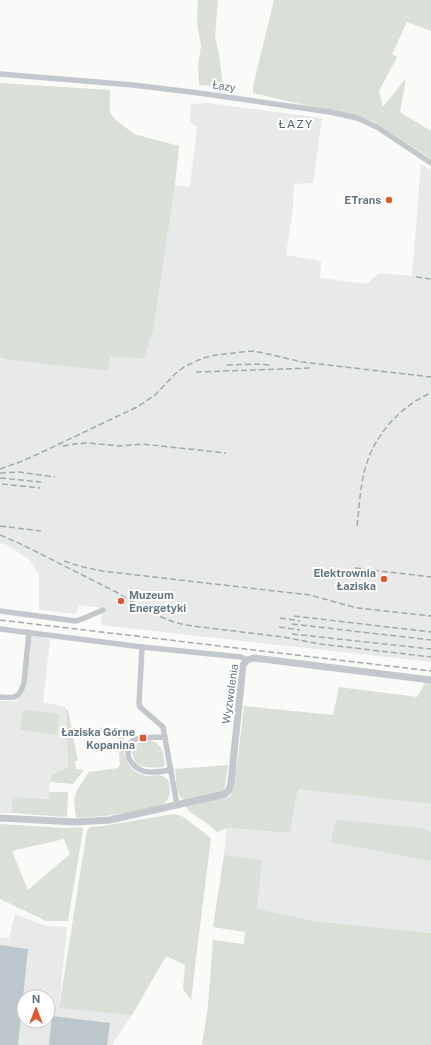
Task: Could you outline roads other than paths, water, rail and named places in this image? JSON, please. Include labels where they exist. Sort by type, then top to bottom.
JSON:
[{"type":"street","name":"Łazy","points":[[0,74],[199,93],[330,112],[357,118],[377,127],[431,163]]},
{"type":"street","points":[[0,611],[76,620],[103,610]]},
{"type":"street","points":[[0,629],[142,647],[241,657],[247,660]]},
{"type":"street","points":[[0,697],[16,697],[22,688],[24,683],[29,632]]},
{"type":"street","points":[[142,647],[138,704],[163,727],[177,805]]},
{"type":"street","name":"Wyzwolenia","points":[[0,818],[87,822],[110,820],[225,794],[229,790],[231,782],[244,665],[247,660],[254,658],[431,680]]},
{"type":"street","points":[[165,738],[136,739],[130,742],[128,749],[129,758],[135,766],[142,771],[151,772],[171,770]]},
{"type":"railway","points":[[416,277],[431,279]]},
{"type":"railway","points":[[0,469],[36,455],[137,407],[155,395],[175,374],[184,367],[203,358],[216,355],[253,351],[302,362],[431,377]]},
{"type":"railway","points":[[227,365],[269,365]]},
{"type":"railway","points":[[196,372],[312,368]]},
{"type":"railway","points":[[357,526],[364,473],[373,448],[380,436],[397,415],[408,406],[431,393]]},
{"type":"railway","points":[[63,446],[88,443],[120,446],[142,444],[226,453]]},
{"type":"railway","points":[[0,473],[19,472],[55,477]]},
{"type":"railway","points":[[0,478],[41,482]]},
{"type":"railway","points":[[2,484],[40,488]]},
{"type":"railway","points":[[0,526],[41,531]]},
{"type":"railway","points":[[0,535],[116,592],[147,611],[185,625],[283,637],[320,644],[431,657]]},
{"type":"railway","points":[[64,561],[102,571],[310,595],[358,608],[431,616]]},
{"type":"railway","points":[[355,568],[431,577]]},
{"type":"railway","points":[[294,616],[431,632]]},
{"type":"railway","points":[[280,618],[300,621]]},
{"type":"railway","points":[[0,620],[431,671]]},
{"type":"railway","points":[[292,624],[431,640]]},
{"type":"railway","points":[[279,627],[300,630]]},
{"type":"railway","points":[[292,634],[431,649]]},
{"type":"place","name":"ETrans","points":[[389,200]]},
{"type":"place","name":"Elektrownia Łaziska","points":[[384,579]]},
{"type":"place","name":"Muzeum Energetyki","points":[[121,601]]},
{"type":"place","name":"Łaziska Górne Kopanina","points":[[143,738]]},
{"type":"district","name":"ŁAZY","points":[[296,124]]}]
